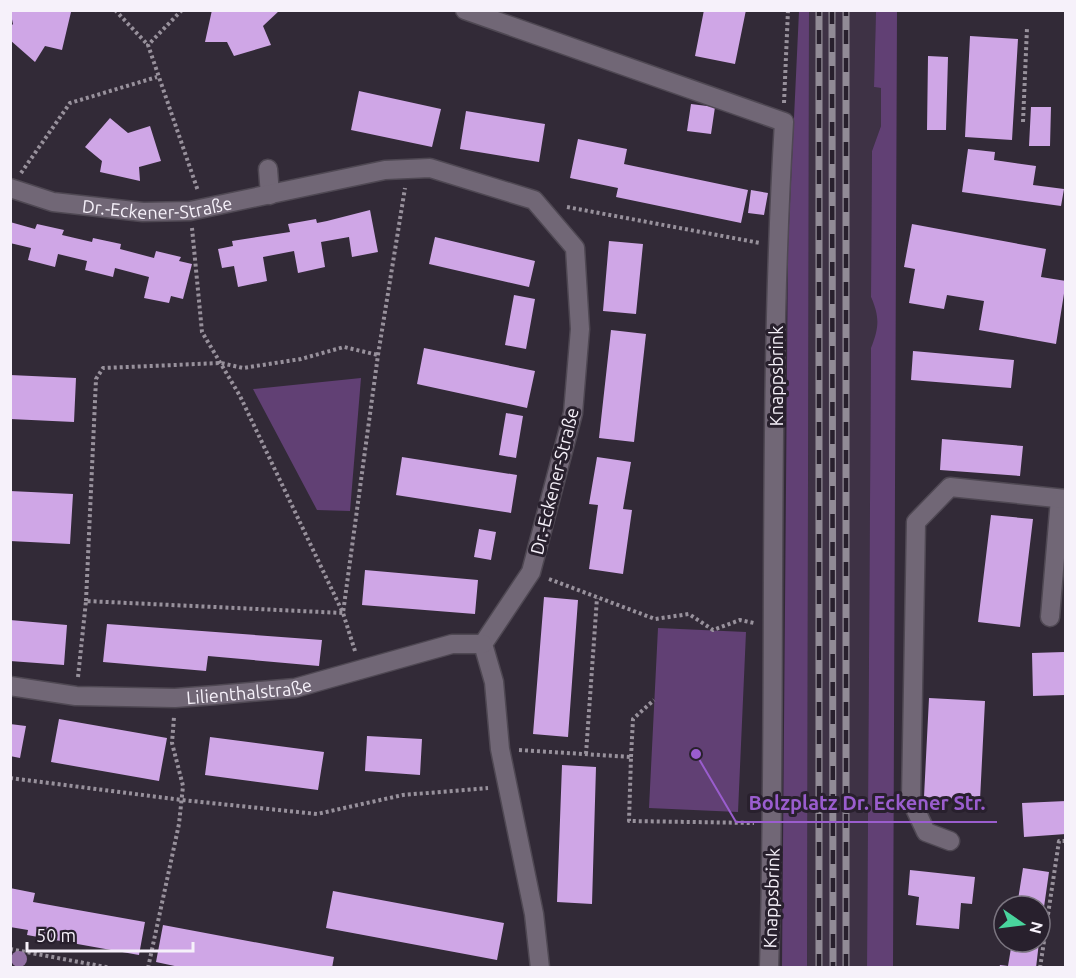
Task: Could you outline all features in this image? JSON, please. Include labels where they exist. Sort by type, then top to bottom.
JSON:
[{"type":"street","points":[[465,10],[784,122]]},
{"type":"street","name":"Knappsbrink","points":[[769,968],[773,823],[776,246],[784,122]]},
{"type":"street","name":"Dr.-Eckener-Straße","points":[[14,183],[53,202],[143,212],[197,209],[385,170],[430,168],[534,200],[574,248],[580,329],[573,413],[531,572],[483,645]]},
{"type":"street","points":[[267,169],[270,195]]},
{"type":"street","points":[[950,841],[926,832],[911,800],[916,522],[950,487],[1063,499],[1050,617]]},
{"type":"street","name":"Lilienthalstraße","points":[[10,686],[76,696],[175,698],[295,688],[452,644],[483,645]]},
{"type":"street","points":[[483,645],[494,682],[500,749],[534,914],[540,968]]},
{"type":"path","points":[[115,10],[148,45],[197,209],[202,332],[240,396],[343,613],[362,671]]},
{"type":"path","points":[[148,45],[182,10]]},
{"type":"path","points":[[784,122],[788,10]]},
{"type":"path","points":[[1023,122],[1027,28]]},
{"type":"path","points":[[14,183],[70,104],[157,77]]},
{"type":"path","points":[[343,613],[378,355],[408,169]]},
{"type":"path","points":[[534,200],[776,246]]},
{"type":"path","points":[[76,696],[86,600],[96,379],[103,368],[221,363],[243,368],[301,359],[344,347],[378,355]]},
{"type":"path","points":[[531,572],[655,619],[689,614],[713,630],[740,620],[774,627]]},
{"type":"path","points":[[586,754],[597,598]]},
{"type":"path","points":[[86,600],[343,613]]},
{"type":"path","points":[[148,968],[179,824],[182,800],[183,786],[172,743],[175,698]]},
{"type":"path","points":[[654,700],[633,719],[629,821],[773,823]]},
{"type":"path","points":[[500,749],[631,757]]},
{"type":"path","points":[[10,778],[182,800],[317,814],[403,795],[506,786]]},
{"type":"path","points":[[1040,968],[1059,841],[1065,841]]},
{"type":"path","points":[[10,949],[111,968]]},
{"type":"shaded area","points":[[799,11],[809,11],[807,967],[782,968],[788,246]]},
{"type":"shaded area","points":[[809,11],[876,11],[874,87],[881,88],[881,126],[872,151],[871,297],[879,314],[879,328],[871,349],[867,967],[807,968]]},
{"type":"shaded area","points":[[876,11],[897,11],[893,967],[867,968],[871,348],[877,322],[871,297],[872,151],[881,126],[881,88],[874,87]]},
{"type":"shaded area","points":[[361,378],[350,511],[317,510],[253,389]]},
{"type":"shaded area","points":[[658,628],[746,632],[738,812],[649,808]]},
{"type":"building","points":[[10,10],[71,12],[62,50],[45,46],[35,62],[10,40],[10,27],[13,24]]},
{"type":"building","points":[[212,10],[280,10],[263,26],[271,45],[234,56],[227,42],[205,42]]},
{"type":"building","points":[[704,10],[746,10],[735,64],[695,56]]},
{"type":"building","points":[[970,36],[1018,39],[1012,140],[965,137]]},
{"type":"building","points":[[928,56],[948,57],[946,130],[927,130]]},
{"type":"building","points":[[359,91],[441,109],[432,147],[351,130]]},
{"type":"building","points":[[691,104],[715,107],[711,134],[687,131]]},
{"type":"building","points":[[1031,107],[1051,107],[1050,146],[1029,146]]},
{"type":"building","points":[[466,111],[545,124],[539,162],[460,149]]},
{"type":"building","points":[[110,118],[128,133],[150,126],[161,161],[139,167],[140,181],[100,172],[102,161],[85,147]]},
{"type":"building","points":[[578,139],[627,149],[624,164],[748,190],[741,223],[616,197],[618,188],[570,178]]},
{"type":"building","points":[[968,149],[995,152],[994,160],[1036,166],[1033,185],[1064,189],[1061,206],[962,192]]},
{"type":"building","points":[[751,190],[768,193],[764,215],[748,213]]},
{"type":"building","points":[[370,210],[378,252],[352,257],[349,237],[321,242],[325,267],[298,273],[294,251],[263,257],[267,281],[238,287],[234,266],[222,268],[218,249],[233,246],[232,241],[290,232],[288,224],[316,219],[317,223]]},
{"type":"building","points":[[10,222],[35,229],[37,224],[64,230],[62,235],[92,242],[93,238],[121,244],[120,249],[154,258],[156,251],[181,257],[179,261],[192,264],[183,299],[171,296],[169,303],[144,298],[149,277],[115,268],[113,277],[85,270],[87,261],[58,254],[55,267],[28,260],[31,248],[10,243]]},
{"type":"building","points":[[912,224],[1046,249],[1041,277],[1066,281],[1056,344],[979,330],[984,301],[947,295],[944,309],[909,303],[915,269],[904,267]]},
{"type":"building","points":[[435,237],[535,261],[529,287],[429,264]]},
{"type":"building","points":[[609,241],[643,244],[636,314],[603,311]]},
{"type":"building","points":[[514,295],[535,299],[526,349],[505,345]]},
{"type":"building","points":[[611,330],[646,334],[634,442],[599,438]]},
{"type":"building","points":[[424,348],[535,371],[527,408],[417,384]]},
{"type":"building","points":[[913,351],[1014,360],[1011,388],[911,380]]},
{"type":"building","points":[[10,375],[76,378],[74,422],[10,419]]},
{"type":"building","points":[[506,413],[523,416],[516,458],[499,455]]},
{"type":"building","points":[[942,439],[1023,446],[1020,476],[940,470]]},
{"type":"building","points":[[402,457],[517,475],[511,513],[396,495]]},
{"type":"building","points":[[597,457],[631,462],[623,509],[632,510],[623,574],[589,569],[598,505],[589,504]]},
{"type":"building","points":[[10,491],[73,494],[70,544],[10,541]]},
{"type":"building","points":[[991,515],[1033,519],[1020,627],[978,622]]},
{"type":"building","points":[[479,529],[496,532],[491,560],[474,557]]},
{"type":"building","points":[[365,570],[478,580],[475,614],[362,605]]},
{"type":"building","points":[[544,597],[578,600],[568,737],[533,734]]},
{"type":"building","points":[[10,620],[67,625],[64,665],[10,661]]},
{"type":"building","points":[[107,624],[322,640],[319,666],[208,656],[206,671],[103,662]]},
{"type":"building","points":[[1064,652],[1065,695],[1033,696],[1032,653]]},
{"type":"building","points":[[929,698],[985,701],[980,800],[924,797]]},
{"type":"building","points":[[59,719],[167,738],[159,781],[51,762]]},
{"type":"building","points":[[10,724],[26,726],[20,758],[10,756]]},
{"type":"building","points":[[367,736],[422,739],[420,775],[365,771]]},
{"type":"building","points":[[210,737],[324,752],[318,790],[205,775]]},
{"type":"building","points":[[562,765],[596,767],[592,904],[557,902]]},
{"type":"building","points":[[1066,801],[1066,834],[1024,837],[1022,803]]},
{"type":"building","points":[[1023,868],[1049,872],[1046,894],[1019,894]]},
{"type":"building","points":[[910,870],[975,877],[972,904],[961,903],[959,929],[916,925],[919,897],[908,895]]},
{"type":"building","points":[[10,888],[35,893],[33,902],[145,922],[139,955],[27,935],[28,930],[10,927]]},
{"type":"building","points":[[333,891],[504,923],[497,960],[326,928]]},
{"type":"building","points":[[163,925],[334,957],[332,968],[184,968],[156,962]]},
{"type":"building","points":[[1010,954],[1038,954],[1036,968],[999,968],[1000,965],[1008,966]]},
{"type":"railway","points":[[819,10],[819,968]]},
{"type":"railway","points":[[832,10],[833,968]]},
{"type":"railway","points":[[846,10],[846,968]]},
{"type":"place","name":"Bolzplatz Dr. Eckener Str.","points":[[696,754]]}]
